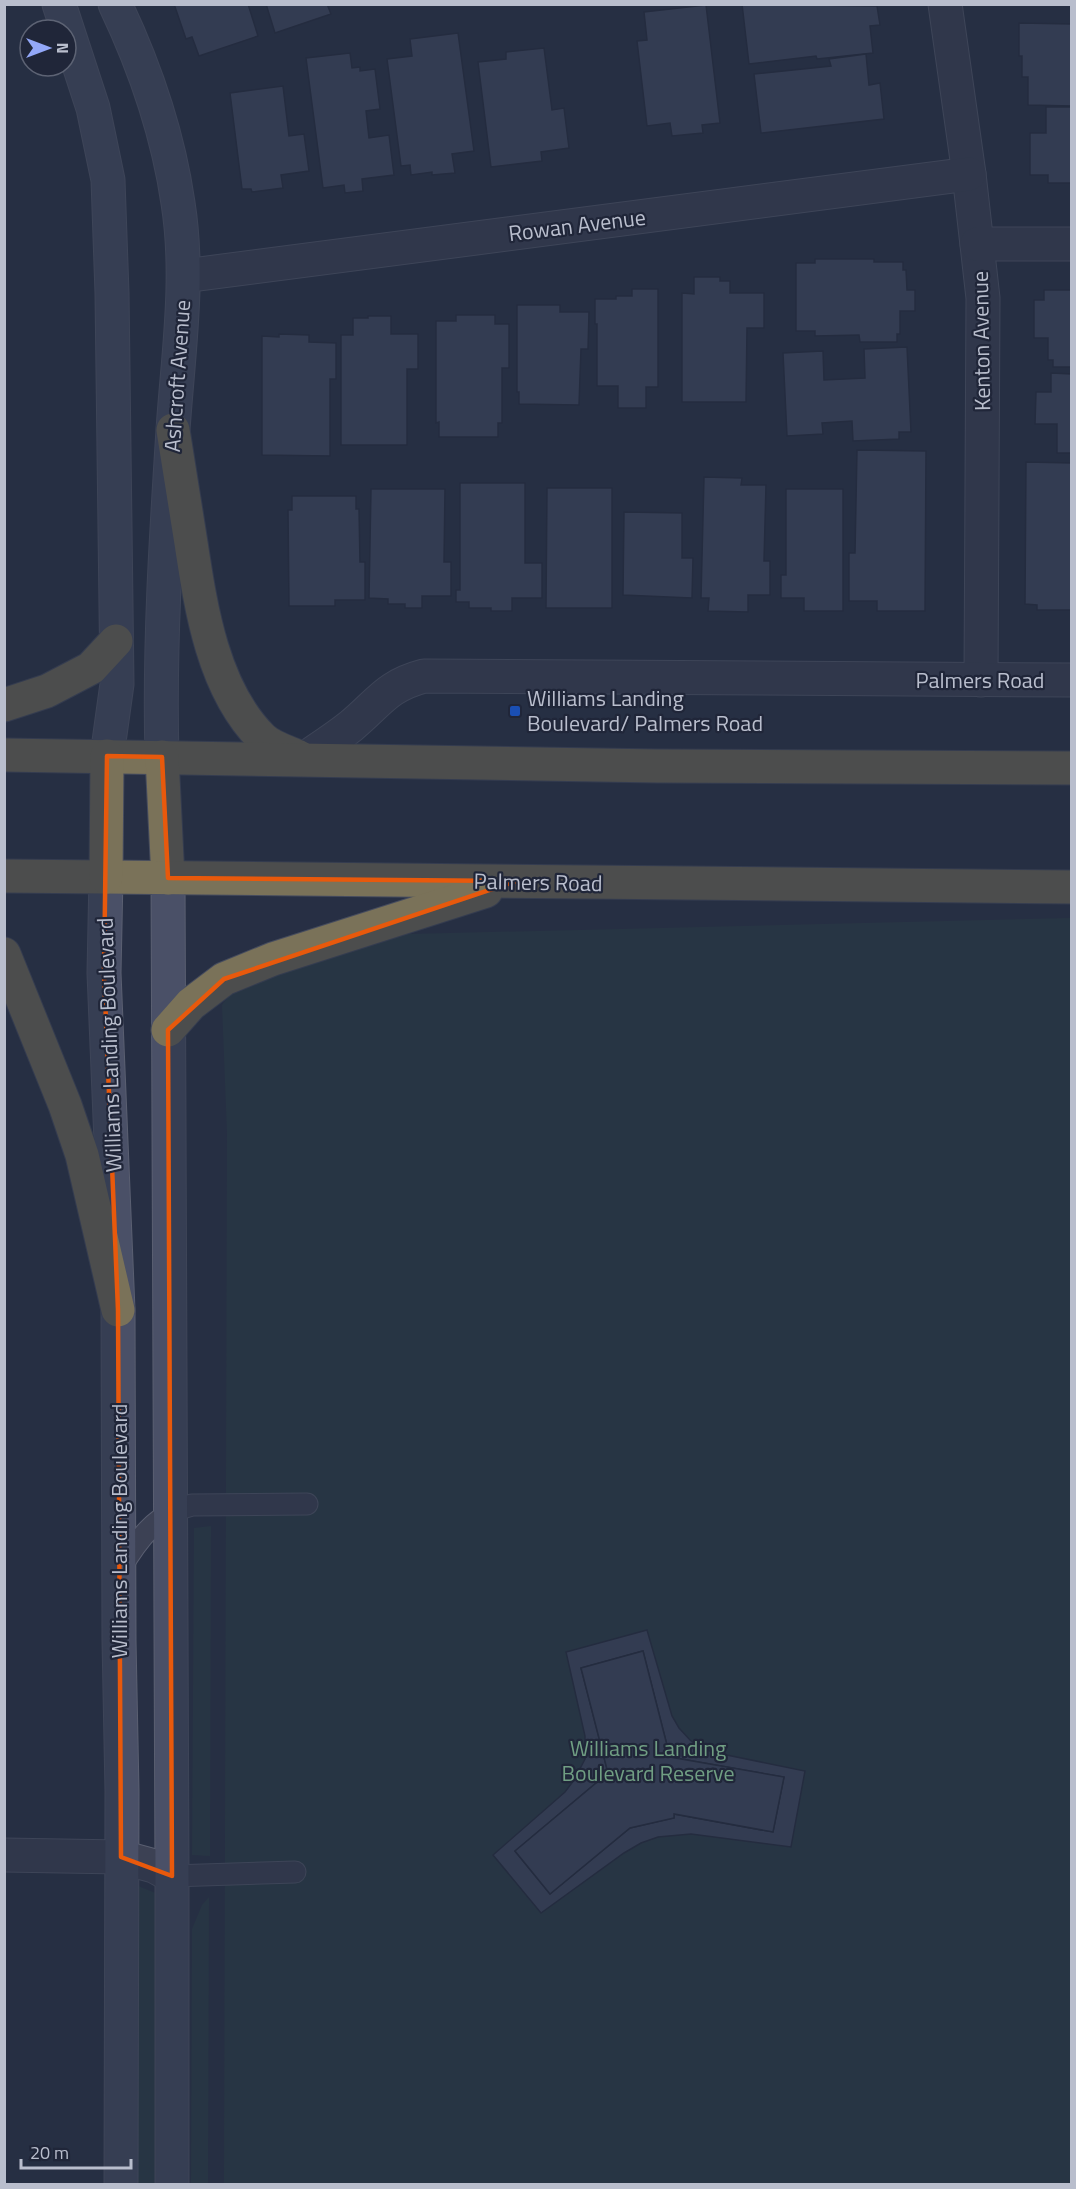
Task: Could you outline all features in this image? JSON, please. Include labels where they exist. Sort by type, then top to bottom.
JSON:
[{"type":"highway","points":[[173,430],[202,615],[213,651],[236,703],[252,727],[264,741],[304,759]]},
{"type":"highway","points":[[4,705],[47,690],[91,668],[116,641]]},
{"type":"highway","points":[[4,755],[658,766],[1071,768]]},
{"type":"highway","points":[[106,877],[107,756]]},
{"type":"highway","points":[[162,757],[168,878]]},
{"type":"highway","name":"Palmers Road","points":[[4,876],[1071,887]]},
{"type":"highway","points":[[168,1030],[191,1004],[224,979],[273,959],[516,882]]},
{"type":"highway","points":[[4,954],[65,1105],[82,1155],[118,1310]]},
{"type":"street","points":[[59,4],[93,108],[108,180],[112,293],[117,684],[107,756]]},
{"type":"street","name":"Ashcroft Avenue","points":[[115,4],[129,32],[161,121],[178,204],[184,276],[163,578],[162,757]]},
{"type":"street","name":"Kenton Avenue","points":[[945,4],[969,174],[983,298],[981,680]]},
{"type":"street","name":"Rowan Avenue","points":[[184,276],[969,174]]},
{"type":"street","points":[[977,244],[1071,244]]},
{"type":"street","name":"Palmers Road","points":[[304,759],[351,726],[391,688],[424,676],[1071,680]]},
{"type":"street","name":"Williams Landing Boulevard","points":[[106,877],[104,973],[118,1310],[121,2184]]},
{"type":"street","points":[[168,878],[172,2184]]},
{"type":"street","points":[[4,1855],[121,1857],[154,1866],[172,1876]]},
{"type":"lane","points":[[119,1572],[143,1534],[159,1520],[192,1505],[308,1504]]},
{"type":"lane","points":[[172,1876],[295,1872]]},
{"type":"highlighted area","points":[[107,756],[162,757],[168,878],[516,881],[224,979],[168,1030],[172,1876],[121,1857],[118,1310],[104,973]]},
{"type":"green space","name":"Williams Landing Boulevard Reserve","points":[[1071,918],[1071,2184],[224,2184],[227,1132],[222,1005],[238,983],[369,935]]},
{"type":"green space","points":[[211,1526],[210,1856],[192,1855],[194,1528]]},
{"type":"green space","points":[[134,1882],[158,1894],[159,2184],[132,2184]]},
{"type":"green space","points":[[209,1897],[208,2184],[191,2184],[192,1929],[202,1905]]},
{"type":"building","points":[[174,4],[248,4],[258,36],[199,56],[192,37],[186,39]]},
{"type":"building","points":[[266,4],[327,4],[331,14],[275,33]]},
{"type":"building","points":[[742,4],[877,6],[880,25],[870,26],[873,53],[817,59],[816,56],[749,64]]},
{"type":"building","points":[[706,5],[720,123],[702,125],[703,133],[672,136],[670,123],[647,126],[637,41],[647,40],[644,12]]},
{"type":"building","points":[[1019,23],[1072,24],[1072,106],[1028,105],[1028,77],[1022,77],[1022,56],[1019,56]]},
{"type":"building","points":[[458,33],[474,151],[452,154],[455,173],[432,175],[432,172],[411,175],[410,165],[401,166],[387,59],[412,56],[410,39]]},
{"type":"building","points":[[544,48],[552,110],[564,108],[569,148],[541,152],[542,161],[491,167],[478,62],[506,59],[506,52]]},
{"type":"building","points":[[350,53],[352,68],[360,67],[360,71],[375,69],[380,109],[366,111],[369,138],[389,135],[394,175],[362,179],[363,191],[345,193],[344,185],[323,188],[306,58]]},
{"type":"building","points":[[866,54],[869,85],[880,83],[884,119],[761,133],[754,74],[831,66],[829,59]]},
{"type":"building","points":[[283,86],[289,136],[304,134],[309,171],[281,175],[283,188],[252,192],[251,189],[242,189],[230,93]]},
{"type":"building","points":[[1046,107],[1072,107],[1072,183],[1048,183],[1048,175],[1030,175],[1030,133],[1046,133]]},
{"type":"building","points":[[815,259],[874,259],[874,262],[903,262],[903,270],[906,270],[907,290],[915,290],[915,311],[900,311],[900,334],[897,334],[897,342],[860,342],[859,335],[815,336],[815,331],[796,331],[796,263],[815,263]]},
{"type":"building","points":[[694,277],[720,277],[720,281],[730,281],[730,293],[764,293],[764,328],[747,328],[746,402],[682,402],[682,293],[694,294]]},
{"type":"building","points":[[632,289],[658,289],[658,387],[646,387],[646,408],[618,408],[618,386],[597,386],[595,299],[632,296]]},
{"type":"building","points":[[1044,290],[1072,290],[1072,367],[1053,367],[1053,360],[1048,360],[1048,338],[1034,338],[1034,300],[1044,300]]},
{"type":"building","points":[[517,305],[560,305],[560,312],[589,312],[588,349],[581,349],[579,405],[519,404]]},
{"type":"building","points":[[456,315],[495,315],[495,324],[509,324],[509,368],[502,368],[502,423],[498,423],[498,437],[439,437],[439,422],[436,423],[436,321],[456,321]]},
{"type":"building","points":[[368,316],[391,316],[391,334],[418,334],[418,369],[407,369],[407,445],[341,445],[341,335],[353,335],[353,318],[368,318]]},
{"type":"building","points":[[279,334],[309,335],[309,342],[336,343],[336,379],[330,379],[330,456],[262,455],[262,336],[279,337]]},
{"type":"building","points":[[907,347],[911,432],[899,432],[899,439],[853,441],[852,421],[822,423],[823,434],[787,436],[783,353],[823,351],[824,380],[865,378],[864,349]]},
{"type":"building","points":[[1051,373],[1072,374],[1072,453],[1057,453],[1057,424],[1035,424],[1036,392],[1051,392]]},
{"type":"building","points":[[857,450],[926,451],[925,611],[877,611],[877,601],[849,601],[849,553],[855,553]]},
{"type":"building","points":[[1026,462],[1072,463],[1072,610],[1037,610],[1037,605],[1025,604]]},
{"type":"building","points":[[704,477],[742,478],[741,485],[766,485],[764,561],[770,561],[770,595],[748,595],[748,612],[708,611],[709,598],[701,598]]},
{"type":"building","points":[[460,483],[525,483],[525,563],[542,563],[542,598],[512,598],[512,611],[469,608],[469,602],[456,602],[456,590],[460,590]]},
{"type":"building","points":[[547,488],[612,488],[612,608],[546,608]]},
{"type":"building","points":[[371,489],[445,489],[444,562],[451,562],[451,596],[422,596],[422,608],[405,608],[405,604],[388,604],[388,599],[369,598]]},
{"type":"building","points":[[786,489],[843,489],[843,611],[804,611],[804,598],[781,598],[781,575],[786,575]]},
{"type":"building","points":[[292,496],[356,496],[356,509],[359,509],[360,562],[365,562],[365,600],[335,600],[335,606],[289,606],[288,510],[292,510]]},
{"type":"building","points":[[624,512],[682,513],[682,558],[693,558],[692,598],[623,595]]},
{"type":"building","points":[[647,1630],[672,1716],[690,1740],[703,1749],[717,1753],[805,1771],[791,1847],[691,1834],[658,1837],[641,1843],[624,1853],[541,1913],[493,1855],[565,1792],[585,1759],[585,1736],[566,1652]],"holes":[[[643,1651],[670,1757],[784,1777],[773,1832],[674,1814],[674,1818],[630,1828],[550,1894],[515,1851],[608,1773],[581,1668]]]},
{"type":"building","points":[[643,1651],[670,1757],[784,1777],[773,1832],[674,1814],[674,1818],[630,1828],[550,1894],[515,1851],[608,1773],[581,1668]]},
{"type":"place","name":"Williams Landing Boulevard/ Palmers Road","points":[[515,711]]}]
